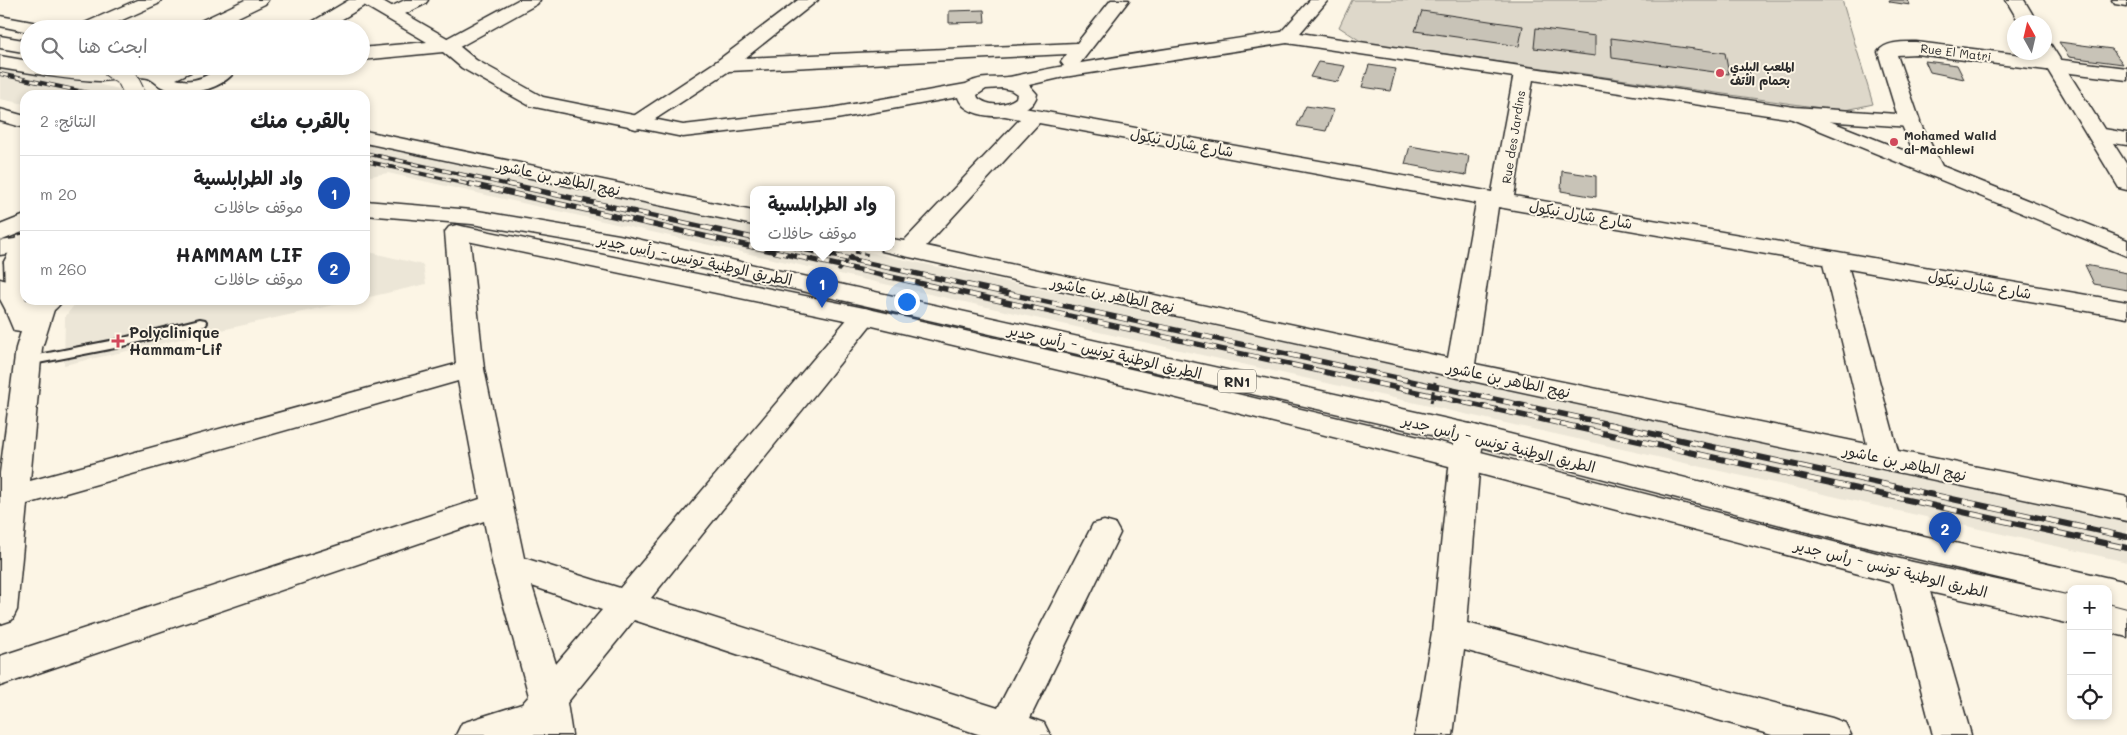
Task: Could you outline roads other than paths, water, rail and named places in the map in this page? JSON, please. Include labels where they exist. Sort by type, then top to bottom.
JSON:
[{"type":"main road","points":[[106,20],[152,0]]},
{"type":"main road","points":[[217,20],[259,0]]},
{"type":"main road","points":[[328,20],[361,0]]},
{"type":"main road","name":"شارع شارل نيكول","points":[[368,0],[447,46],[469,64],[537,102],[636,123],[683,130],[719,128],[831,114],[915,99],[972,97],[983,109],[1002,110],[1029,103],[1495,200],[2127,310]]},
{"type":"main road","points":[[392,13],[419,0]]},
{"type":"main road","points":[[370,53],[447,46],[531,0]]},
{"type":"main road","points":[[636,123],[724,65],[809,0]]},
{"type":"main road","points":[[900,248],[1029,103],[1064,71],[1120,0]]},
{"type":"main road","points":[[1287,37],[1319,0]]},
{"type":"main road","points":[[2014,0],[2024,15]]},
{"type":"main road","points":[[2121,0],[2127,1]]},
{"type":"main road","points":[[0,21],[20,25]]},
{"type":"main road","points":[[972,97],[986,83],[1010,83],[1064,71],[1287,37],[1794,113],[1910,121],[1933,170]]},
{"type":"main road","points":[[0,42],[20,45]]},
{"type":"main road","points":[[724,65],[1082,48]]},
{"type":"main road","name":"Rue El Matri","points":[[1910,121],[1887,52],[1898,48],[1916,48],[2007,54]]},
{"type":"main road","name":"Rue El Matri","points":[[2052,58],[2127,74]]},
{"type":"main road","points":[[2051,60],[2127,183]]},
{"type":"main road","points":[[0,62],[20,65]]},
{"type":"main road","name":"Rue des Jardins","points":[[1448,373],[1495,200],[1524,73]]},
{"type":"main road","points":[[124,75],[128,78],[133,90]]},
{"type":"main road","points":[[157,75],[177,88],[194,85],[221,75]]},
{"type":"main road","points":[[169,75],[166,79],[177,88]]},
{"type":"main road","points":[[1010,83],[1024,89],[1029,103]]},
{"type":"main road","points":[[1794,113],[2127,249]]},
{"type":"main road","points":[[2097,134],[2127,138]]},
{"type":"main road","name":"نهج الطاهر بن عاشور","points":[[370,138],[750,217]]},
{"type":"main road","name":"الطريق الوطنية تونس - رأس جدير","points":[[370,208],[472,217],[619,242],[1468,447],[1908,574],[2067,609]]},
{"type":"main road","name":"الطريق الوطنية تونس - رأس جدير","points":[[370,226],[388,225],[457,232],[864,316],[1468,447],[2084,585]]},
{"type":"main road","points":[[457,232],[470,369],[538,721]]},
{"type":"main road","points":[[0,234],[17,249]]},
{"type":"main road","name":"نهج الطاهر بن عاشور","points":[[900,248],[1448,373],[1885,458],[2127,509]]},
{"type":"main road","points":[[1834,259],[1885,458]]},
{"type":"main road","points":[[0,287],[12,296],[20,299]]},
{"type":"main road","points":[[0,610],[11,497],[29,355],[39,305]]},
{"type":"main road","points":[[475,735],[538,721],[625,604],[864,316]]},
{"type":"main road","points":[[11,497],[470,369]]},
{"type":"main road","points":[[1434,735],[1448,632],[1468,447]]},
{"type":"main road","points":[[0,671],[497,505]]},
{"type":"main road","points":[[508,566],[1019,731],[1104,533]]},
{"type":"main road","points":[[1908,574],[1952,735]]},
{"type":"main road","points":[[2112,591],[2127,595]]},
{"type":"main road","points":[[2112,619],[2127,622]]},
{"type":"main road","points":[[1448,632],[1832,735]]},
{"type":"lane","points":[[29,355],[115,344],[200,323]]},
{"type":"railway","points":[[0,74],[75,90]]},
{"type":"railway","points":[[370,154],[514,186]]},
{"type":"railway","points":[[370,162],[476,186]]},
{"type":"railway","points":[[470,184],[750,246]]},
{"type":"railway","points":[[508,184],[750,237]]},
{"type":"railway","points":[[772,251],[1567,425]]},
{"type":"railway","points":[[812,251],[1613,425]]},
{"type":"railway","points":[[1561,424],[2127,548]]},
{"type":"railway","points":[[1607,424],[2127,537]]},
{"type":"place","name":"الملعب البلدي بحمام الأتف","points":[[1720,73]]},
{"type":"place","name":"Mohamed Walid al-Machlewi","points":[[1894,142]]},
{"type":"place","name":"واد الطرابلسية","points":[[822,308]]},
{"type":"place","name":"Polyclinique Hammam-Lif","points":[[118,341]]},
{"type":"place","name":"HAMMAM LIF","points":[[1945,553]]}]
